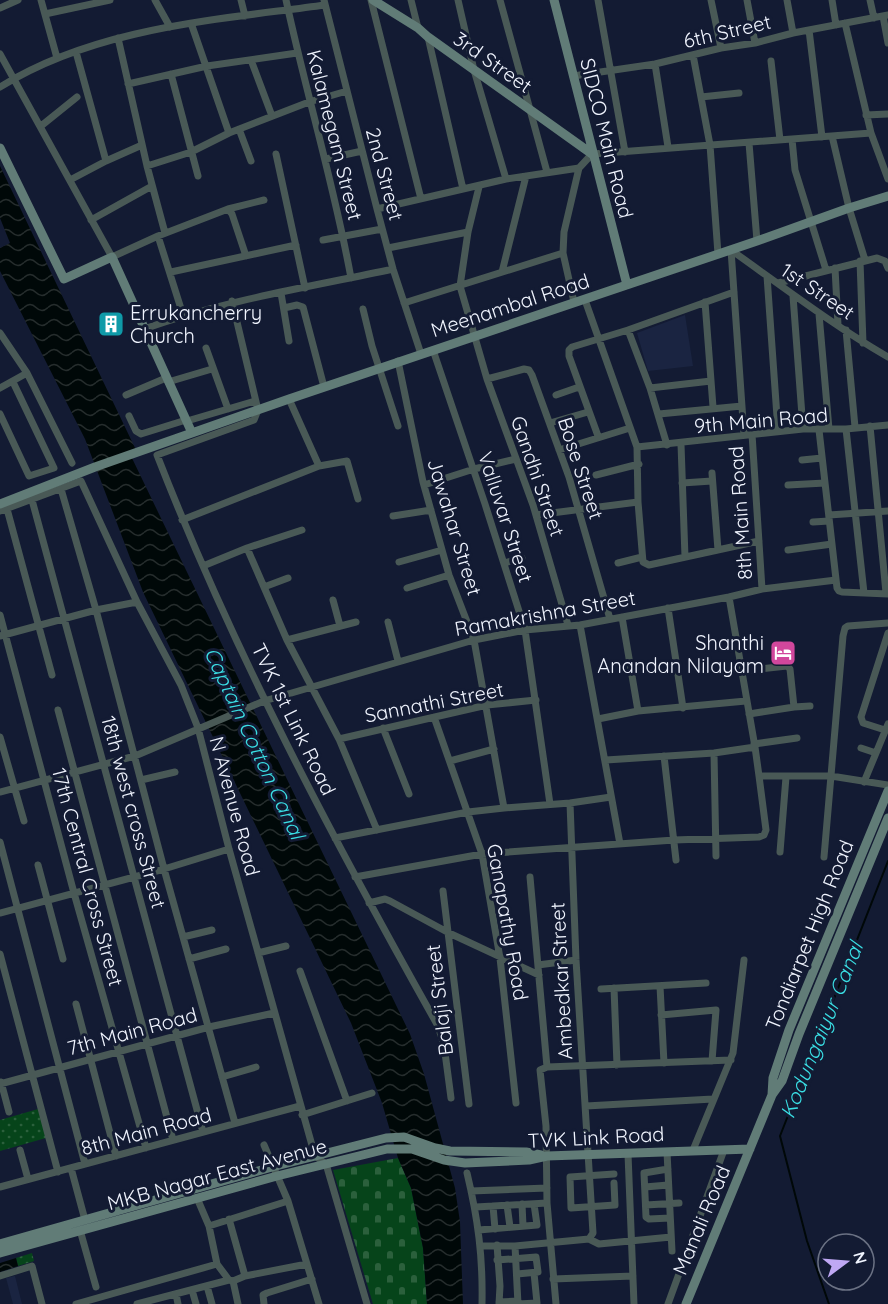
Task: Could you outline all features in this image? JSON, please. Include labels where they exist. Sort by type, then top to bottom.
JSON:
[{"type":"main road","name":"3rd Street","points":[[372,0],[418,28],[592,154]]},
{"type":"main road","name":"SIDCO Main Road","points":[[554,0],[627,285]]},
{"type":"main road","points":[[0,148],[64,279],[112,257],[192,433]]},
{"type":"main road","name":"Meenambal Road","points":[[2,508],[95,467],[192,433],[256,406],[289,399],[398,361],[474,338],[888,196]]},
{"type":"main road","name":"Tondiarpet High Road","points":[[772,1095],[773,1078],[789,1030],[888,791]]},
{"type":"main road","name":"Tondiarpet High Road","points":[[750,1149],[772,1095],[782,1081],[799,1034],[888,818]]},
{"type":"main road","points":[[0,1244],[274,1171],[315,1156],[386,1138],[404,1137],[458,1152],[526,1152],[547,1156]]},
{"type":"main road","name":"MKB Nagar East Avenue","points":[[0,1253],[197,1198],[274,1171],[326,1164],[387,1149],[412,1149],[444,1160]]},
{"type":"main road","name":"TVK Link Road","points":[[444,1160],[465,1163],[529,1160],[547,1156],[750,1149]]},
{"type":"main road","name":"Manali Road","points":[[686,1304],[750,1149]]},
{"type":"street","points":[[0,8],[18,0]]},
{"type":"street","points":[[41,0],[57,58]]},
{"type":"street","points":[[45,14],[85,3],[110,0]]},
{"type":"street","points":[[155,0],[170,27]]},
{"type":"street","points":[[241,0],[245,16]]},
{"type":"street","name":"Kalamegam Street","points":[[286,0],[309,102],[326,159],[351,278]]},
{"type":"street","points":[[372,0],[421,199]]},
{"type":"street","points":[[411,0],[418,28]]},
{"type":"street","points":[[458,0],[474,70],[506,179]]},
{"type":"street","points":[[500,0],[547,172]]},
{"type":"street","points":[[598,0],[625,152]]},
{"type":"street","points":[[711,0],[721,48]]},
{"type":"street","points":[[747,0],[755,43]]},
{"type":"street","points":[[786,0],[793,33]]},
{"type":"street","points":[[832,0],[836,25]]},
{"type":"street","points":[[870,0],[874,18]]},
{"type":"street","points":[[0,87],[32,68],[118,38],[191,23],[288,10],[325,2]]},
{"type":"street","name":"2nd Street","points":[[325,2],[382,229],[420,354]]},
{"type":"street","points":[[885,16],[888,43]]},
{"type":"street","name":"6th Street","points":[[573,76],[655,64],[721,48],[885,16]]},
{"type":"street","points":[[191,23],[229,133]]},
{"type":"street","points":[[845,23],[866,115],[888,178]]},
{"type":"street","points":[[809,30],[822,136]]},
{"type":"street","points":[[428,37],[463,189]]},
{"type":"street","points":[[118,38],[161,234],[183,315]]},
{"type":"street","points":[[76,52],[106,161]]},
{"type":"street","points":[[128,84],[207,66],[297,53]]},
{"type":"street","points":[[0,54],[112,257],[161,234],[228,209],[264,200]]},
{"type":"street","points":[[693,55],[710,145],[718,254]]},
{"type":"street","points":[[251,60],[272,116]]},
{"type":"street","points":[[771,61],[780,140]]},
{"type":"street","points":[[655,64],[668,147]]},
{"type":"street","points":[[171,74],[198,176]]},
{"type":"street","points":[[147,166],[191,152],[229,133],[309,102],[347,91]]},
{"type":"street","points":[[701,97],[739,93]]},
{"type":"street","points":[[41,126],[76,97]]},
{"type":"street","points":[[866,115],[888,114]]},
{"type":"street","points":[[239,129],[251,161]]},
{"type":"street","points":[[574,302],[563,253],[564,232],[579,168],[592,154],[871,133]]},
{"type":"street","points":[[832,136],[862,260],[863,342]]},
{"type":"street","points":[[792,139],[795,170],[826,270]]},
{"type":"street","points":[[749,143],[757,241]]},
{"type":"street","points":[[69,180],[142,145]]},
{"type":"street","points":[[326,159],[362,151]]},
{"type":"street","points":[[276,154],[305,288]]},
{"type":"street","points":[[377,209],[506,179],[579,168]]},
{"type":"street","points":[[502,272],[526,176]]},
{"type":"street","points":[[92,220],[152,186]]},
{"type":"street","points":[[460,286],[468,232],[479,187]]},
{"type":"street","points":[[228,209],[232,214],[246,256]]},
{"type":"street","points":[[323,240],[382,229]]},
{"type":"street","points":[[388,248],[468,232]]},
{"type":"street","points":[[171,272],[296,245]]},
{"type":"street","name":"1st Street","points":[[731,250],[819,314],[888,357]]},
{"type":"street","name":"8th Main Road","points":[[731,250],[742,406],[748,434],[762,589]]},
{"type":"street","points":[[404,303],[563,253]]},
{"type":"street","points":[[778,283],[862,260],[877,258],[885,261],[888,268]]},
{"type":"street","points":[[835,268],[838,325]]},
{"type":"street","points":[[144,329],[183,315],[232,302],[393,269]]},
{"type":"street","points":[[767,276],[778,431]]},
{"type":"street","name":"Gandhi Street","points":[[460,286],[487,379],[536,515],[568,625]]},
{"type":"street","points":[[598,436],[568,356],[569,350],[572,347],[628,330],[734,292]]},
{"type":"street","points":[[281,293],[289,341]]},
{"type":"street","points":[[793,296],[803,429]]},
{"type":"street","points":[[585,300],[637,447],[638,502],[644,562],[649,564],[759,541]]},
{"type":"street","points":[[129,416],[136,431],[141,434],[228,409],[256,406],[232,302]]},
{"type":"street","points":[[705,302],[714,407]]},
{"type":"street","points":[[284,308],[297,305],[303,307],[324,387]]},
{"type":"street","points":[[363,309],[398,426]]},
{"type":"street","points":[[819,314],[829,429]]},
{"type":"street","points":[[628,330],[659,414],[668,446]]},
{"type":"street","points":[[846,330],[850,428],[864,593]]},
{"type":"street","points":[[0,333],[27,373],[72,463]]},
{"type":"street","points":[[206,348],[228,409]]},
{"type":"street","name":"Valluvar Street","points":[[433,350],[474,469],[525,630],[550,804]]},
{"type":"street","name":"Jawahar Street","points":[[398,361],[430,510],[449,575],[474,640],[504,808]]},
{"type":"street","points":[[126,395],[167,380],[212,369]]},
{"type":"street","name":"Bose Street","points":[[487,379],[524,369],[529,370],[569,477],[610,619]]},
{"type":"street","points":[[0,388],[27,373]]},
{"type":"street","points":[[650,388],[711,381]]},
{"type":"street","points":[[0,414],[29,476],[54,468],[13,382]]},
{"type":"street","points":[[556,394],[579,387]]},
{"type":"street","points":[[289,399],[319,466]]},
{"type":"street","name":"TVK 1st Link Road","points":[[256,406],[254,420],[157,455],[182,520],[264,701],[355,877],[438,1026],[444,1045],[451,1098]]},
{"type":"street","points":[[659,414],[742,406]]},
{"type":"street","points":[[550,423],[588,412]]},
{"type":"street","name":"9th Main Road","points":[[637,447],[668,446],[778,431],[888,424]]},
{"type":"street","points":[[819,430],[839,591],[887,593],[870,426]]},
{"type":"street","points":[[559,450],[598,436],[630,428]]},
{"type":"street","points":[[681,444],[685,557]]},
{"type":"street","points":[[802,460],[822,458]]},
{"type":"street","points":[[424,485],[516,459]]},
{"type":"street","points":[[182,520],[319,466],[347,461],[358,499]]},
{"type":"street","points":[[596,475],[639,464]]},
{"type":"street","points":[[712,473],[718,550]]},
{"type":"street","name":"N Avenue Road","points":[[61,489],[81,481],[137,602],[181,685],[198,728],[229,849],[315,1156]]},
{"type":"street","points":[[682,483],[712,481]]},
{"type":"street","points":[[788,485],[825,483]]},
{"type":"street","points":[[52,675],[2,508],[61,489],[235,1123]]},
{"type":"street","name":"18th west cross Street","points":[[32,500],[203,1132]]},
{"type":"street","points":[[536,515],[638,502]]},
{"type":"street","points":[[393,516],[430,510]]},
{"type":"street","points":[[813,522],[856,513],[888,511]]},
{"type":"street","points":[[203,566],[246,548],[302,530]]},
{"type":"street","points":[[788,550],[832,544]]},
{"type":"street","points":[[246,548],[287,640],[339,739],[378,830]]},
{"type":"street","points":[[399,562],[442,550]]},
{"type":"street","points":[[618,563],[642,557]]},
{"type":"street","points":[[504,563],[522,558]]},
{"type":"street","points":[[408,588],[449,575]]},
{"type":"street","points":[[264,587],[288,578]]},
{"type":"street","name":"Ramakrishna Street","points":[[0,792],[135,756],[264,701],[474,640],[525,630],[580,625],[762,589],[836,580]]},
{"type":"street","points":[[355,877],[482,854],[571,846],[764,835],[766,830],[759,776],[729,597]]},
{"type":"street","points":[[333,600],[340,626]]},
{"type":"street","points":[[3,635],[96,610],[137,602]]},
{"type":"street","points":[[668,608],[683,708]]},
{"type":"street","name":"17th Central Cross Street","points":[[0,615],[3,635],[146,1148]]},
{"type":"street","points":[[622,617],[638,711]]},
{"type":"street","points":[[287,640],[356,622]]},
{"type":"street","points":[[388,622],[398,661]]},
{"type":"street","points":[[824,857],[845,628],[852,625],[888,623]]},
{"type":"street","points":[[580,625],[620,844]]},
{"type":"street","points":[[864,782],[887,727],[863,723],[861,717],[888,633]]},
{"type":"street","points":[[741,671],[789,667],[794,707]]},
{"type":"street","name":"Sannathi Street","points":[[339,739],[487,705],[536,700]]},
{"type":"street","points":[[598,719],[638,711],[746,701]]},
{"type":"street","points":[[749,714],[810,706]]},
{"type":"street","points":[[58,710],[173,1140]]},
{"type":"street","name":"Ganapathy Road","points":[[434,717],[482,854],[500,958],[516,1103]]},
{"type":"street","points":[[383,728],[409,794]]},
{"type":"street","points":[[0,736],[24,822]]},
{"type":"street","points":[[606,760],[714,753],[797,738]]},
{"type":"street","points":[[861,748],[876,753]]},
{"type":"street","points":[[450,761],[494,749]]},
{"type":"street","points":[[714,753],[716,856]]},
{"type":"street","points":[[664,756],[676,860]]},
{"type":"street","points":[[141,780],[175,772]]},
{"type":"street","points":[[759,776],[831,776],[888,785]]},
{"type":"street","points":[[780,852],[786,777]]},
{"type":"street","points":[[335,838],[468,813],[611,797]]},
{"type":"street","name":"Ambedkar Street","points":[[570,803],[576,960],[594,1233],[589,1239]]},
{"type":"street","points":[[0,842],[85,1164]]},
{"type":"street","points":[[0,913],[229,849]]},
{"type":"street","points":[[38,865],[63,959]]},
{"type":"street","points":[[530,877],[547,1067]]},
{"type":"street","name":"Balaji Street","points":[[443,891],[469,1104]]},
{"type":"street","points":[[369,903],[386,899],[448,933],[539,975]]},
{"type":"street","points":[[183,938],[212,930]]},
{"type":"street","points":[[258,954],[286,946]]},
{"type":"street","points":[[189,959],[226,949]]},
{"type":"street","points":[[0,954],[58,1172]]},
{"type":"street","points":[[538,964],[576,960]]},
{"type":"street","points":[[693,1150],[731,1060],[735,1045],[744,960]]},
{"type":"street","points":[[300,971],[347,1101]]},
{"type":"street","points":[[601,989],[706,983]]},
{"type":"street","points":[[660,986],[664,1063]]},
{"type":"street","points":[[615,988],[617,1065]]},
{"type":"street","points":[[76,1004],[116,1156]]},
{"type":"street","points":[[661,1015],[716,1010],[712,1061]]},
{"type":"street","name":"7th Main Road","points":[[0,1082],[31,1076],[209,1027],[274,1013]]},
{"type":"street","points":[[556,1304],[547,1203],[546,1126],[539,1075],[542,1068],[731,1060]]},
{"type":"street","points":[[222,1077],[256,1067]]},
{"type":"street","points":[[0,1082],[9,1112]]},
{"type":"street","points":[[302,1115],[372,1093]]},
{"type":"street","points":[[586,1106],[713,1099]]},
{"type":"street","name":"8th Main Road","points":[[0,1187],[300,1106]]},
{"type":"street","points":[[264,1144],[288,1202],[319,1304]]},
{"type":"street","points":[[20,1150],[28,1179]]},
{"type":"street","points":[[668,1304],[724,1150]]},
{"type":"street","points":[[667,1152],[672,1251]]},
{"type":"street","points":[[628,1154],[634,1304]]},
{"type":"street","points":[[315,1156],[326,1164],[367,1304]]},
{"type":"street","points":[[71,1168],[85,1220]]},
{"type":"street","points":[[668,1169],[644,1173],[647,1219],[670,1218]]},
{"type":"street","points":[[467,1173],[476,1207],[479,1230],[482,1304]]},
{"type":"street","points":[[614,1174],[570,1177],[571,1208],[615,1205],[615,1183]]},
{"type":"street","points":[[645,1187],[668,1185]]},
{"type":"street","points":[[471,1191],[547,1188]]},
{"type":"street","points":[[197,1198],[209,1226],[217,1264],[231,1281],[238,1304]]},
{"type":"street","points":[[209,1226],[288,1202]]},
{"type":"street","points":[[476,1207],[547,1203]]},
{"type":"street","points":[[646,1205],[679,1203]]},
{"type":"street","points":[[522,1204],[523,1226]]},
{"type":"street","points":[[479,1230],[537,1225],[534,1204]]},
{"type":"street","points":[[507,1205],[510,1227]]},
{"type":"street","points":[[493,1206],[495,1229]]},
{"type":"street","points":[[229,1219],[245,1276]]},
{"type":"street","points":[[80,1230],[96,1287]]},
{"type":"street","points":[[480,1246],[515,1246],[589,1239],[599,1244],[671,1237]]},
{"type":"street","points":[[497,1245],[499,1303],[518,1301]]},
{"type":"street","points":[[515,1246],[518,1304],[537,1303],[534,1273]]},
{"type":"street","points":[[497,1260],[536,1257],[538,1272],[517,1274]]},
{"type":"street","points":[[76,1304],[217,1264]]},
{"type":"street","points":[[140,1304],[159,1301],[176,1294],[245,1276],[307,1264]]},
{"type":"street","points":[[0,1275],[32,1266],[42,1304]]},
{"type":"street","points":[[553,1279],[633,1275]]},
{"type":"street","points":[[264,1304],[263,1295],[312,1279]]},
{"type":"street","points":[[207,1286],[212,1304]]},
{"type":"street","points":[[192,1290],[195,1304]]},
{"type":"street","points":[[176,1294],[178,1304]]},
{"type":"shaded area","points":[[685,315],[693,366],[648,371],[637,333]]},
{"type":"shaded area","points":[[15,1276],[22,1304],[13,1304],[6,1278]]},
{"type":"green space","points":[[38,1109],[46,1138],[0,1151],[0,1120]]},
{"type":"green space","points":[[398,1158],[411,1188],[423,1248],[427,1304],[373,1304],[333,1170]]},
{"type":"green space","points":[[32,1253],[34,1261],[18,1266],[16,1258]]},
{"type":"water","name":"Captain Cotton Canal","points":[[0,166],[136,450],[130,454],[410,1034],[424,1074],[455,1188],[460,1222],[463,1304],[427,1304],[423,1248],[411,1188],[398,1158],[382,1103],[351,1023],[143,592],[85,439],[0,271],[0,248],[10,243],[0,218]]},
{"type":"water","points":[[16,1258],[18,1266],[0,1272],[0,1263]]},
{"type":"waterway","name":"Kodungaiyur Canal","points":[[829,1304],[807,1241],[780,1136],[888,861]]},
{"type":"place","name":"Errukancherry Church","points":[[111,324]]},
{"type":"place","name":"Shanthi Anandan Nilayam","points":[[783,653]]}]
